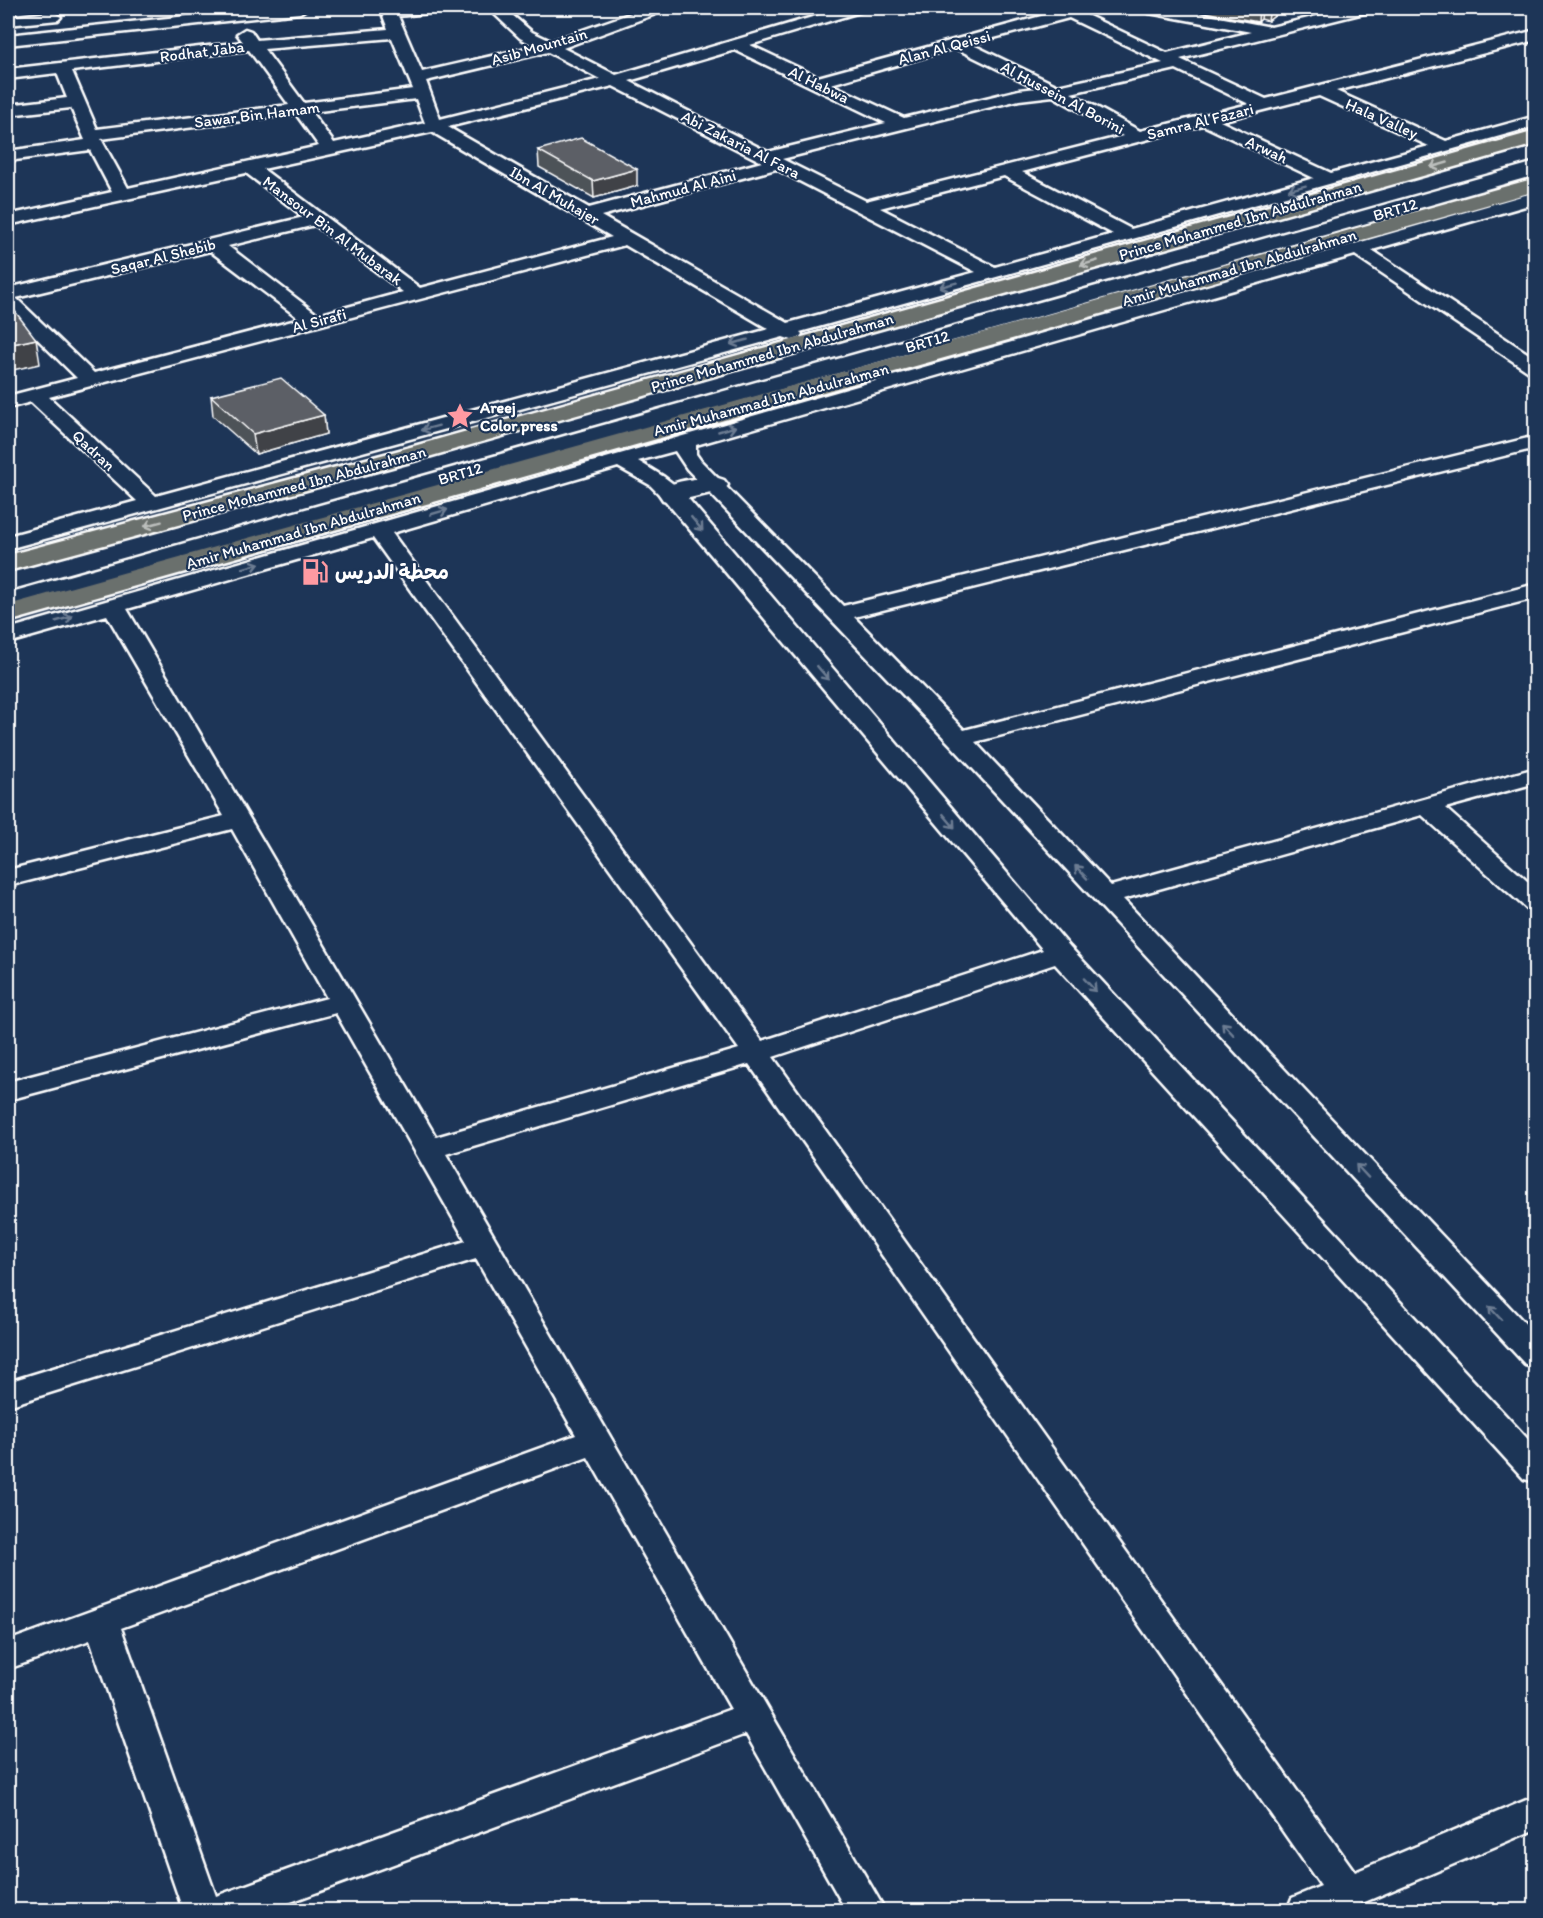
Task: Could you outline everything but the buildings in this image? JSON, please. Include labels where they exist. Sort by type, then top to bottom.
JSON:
[{"type":"main road","name":"Prince Mohammed Ibn Abdulrahman","points":[[8,563],[416,453],[1536,137]]},
{"type":"main road","name":"BRT12","points":[[8,584],[1536,155]]},
{"type":"main road","name":"BRT12","points":[[8,601],[1536,168]]},
{"type":"main road","name":"Amir Muhammad Ibn Abdulrahman","points":[[8,614],[454,487],[925,364],[1175,284],[1536,184]]},
{"type":"main road","points":[[1175,284],[1260,275]]},
{"type":"main road","points":[[672,494],[690,488],[715,485]]},
{"type":"street","points":[[8,40],[29,55],[110,28],[300,8]]},
{"type":"street","points":[[430,8],[388,10],[435,126]]},
{"type":"street","name":"Abi Zakaria Al Fara","points":[[495,8],[526,36],[550,46],[993,273]]},
{"type":"street","name":"Asib Mountain","points":[[420,85],[550,46],[659,8]]},
{"type":"street","points":[[10,214],[123,195],[435,126],[616,80],[858,8]]},
{"type":"street","points":[[1149,8],[1272,31]]},
{"type":"street","points":[[1293,26],[1315,8]]},
{"type":"street","points":[[1172,61],[1272,31],[1367,8]]},
{"type":"street","points":[[1065,10],[1265,105]]},
{"type":"street","name":"Alan Al Qeissi","points":[[816,83],[1065,10]]},
{"type":"street","points":[[99,13],[110,28]]},
{"type":"street","points":[[230,15],[330,149]]},
{"type":"street","points":[[8,21],[64,16]]},
{"type":"street","name":"Rodhat Jaba","points":[[8,74],[29,55],[62,68],[253,45],[398,33]]},
{"type":"street","name":"Samra Al Fazari","points":[[865,207],[1536,35]]},
{"type":"street","name":"Al Hussein Al Borini","points":[[956,43],[1056,91],[1138,137]]},
{"type":"street","name":"Al Habwa","points":[[736,44],[902,124]]},
{"type":"street","name":"Mahmud Al Aini","points":[[588,214],[902,124],[1020,95],[1056,91],[1172,61]]},
{"type":"street","points":[[62,68],[93,140],[123,195]]},
{"type":"street","name":"Sawar Bin Hamam","points":[[8,156],[93,140],[300,109],[420,85]]},
{"type":"street","name":"Hala Valley","points":[[1320,90],[1444,146]]},
{"type":"street","points":[[8,110],[77,102]]},
{"type":"street","name":"Arwah","points":[[1205,120],[1330,179]]},
{"type":"street","points":[[8,543],[993,273],[1536,121]]},
{"type":"street","name":"Ibn Al Muhajer","points":[[435,126],[807,342]]},
{"type":"street","name":"Mansour Bin Al Mubarak","points":[[250,167],[417,294]]},
{"type":"street","points":[[1007,171],[1129,235]]},
{"type":"street","points":[[8,636],[621,460],[925,364],[1260,275],[1536,197]]},
{"type":"street","name":"Saqar Al Shebib","points":[[8,294],[318,219]]},
{"type":"street","name":"Al Sirafi","points":[[8,402],[630,238]]},
{"type":"street","points":[[213,244],[314,321]]},
{"type":"street","points":[[1357,248],[1536,368]]},
{"type":"street","points":[[8,300],[90,380]]},
{"type":"street","name":"Qadran","points":[[36,395],[153,504]]},
{"type":"street","points":[[685,441],[686,454],[958,739],[1536,1356]]},
{"type":"street","points":[[839,614],[1536,441]]},
{"type":"street","points":[[621,460],[657,481],[672,494],[1060,953],[1536,1470]]},
{"type":"street","points":[[378,529],[756,1053],[1348,1893]]},
{"type":"street","points":[[958,739],[1536,591]]},
{"type":"street","points":[[113,605],[344,1002],[866,1911]]},
{"type":"street","points":[[1104,896],[1536,775]]},
{"type":"street","points":[[1428,807],[1536,903]]},
{"type":"street","points":[[8,878],[239,820]]},
{"type":"street","points":[[428,1149],[756,1053],[1060,953]]},
{"type":"street","points":[[8,1091],[344,1002]]},
{"type":"street","points":[[8,1394],[484,1246]]},
{"type":"street","points":[[8,1655],[596,1441]]},
{"type":"street","points":[[101,1621],[202,1911]]},
{"type":"street","points":[[225,1911],[754,1716]]},
{"type":"street","points":[[1306,1911],[1536,1812]]},
{"type":"place","name":"Areej Color press","points":[[460,416]]},
{"type":"place","name":"محطة الدريس","points":[[315,572]]}]
